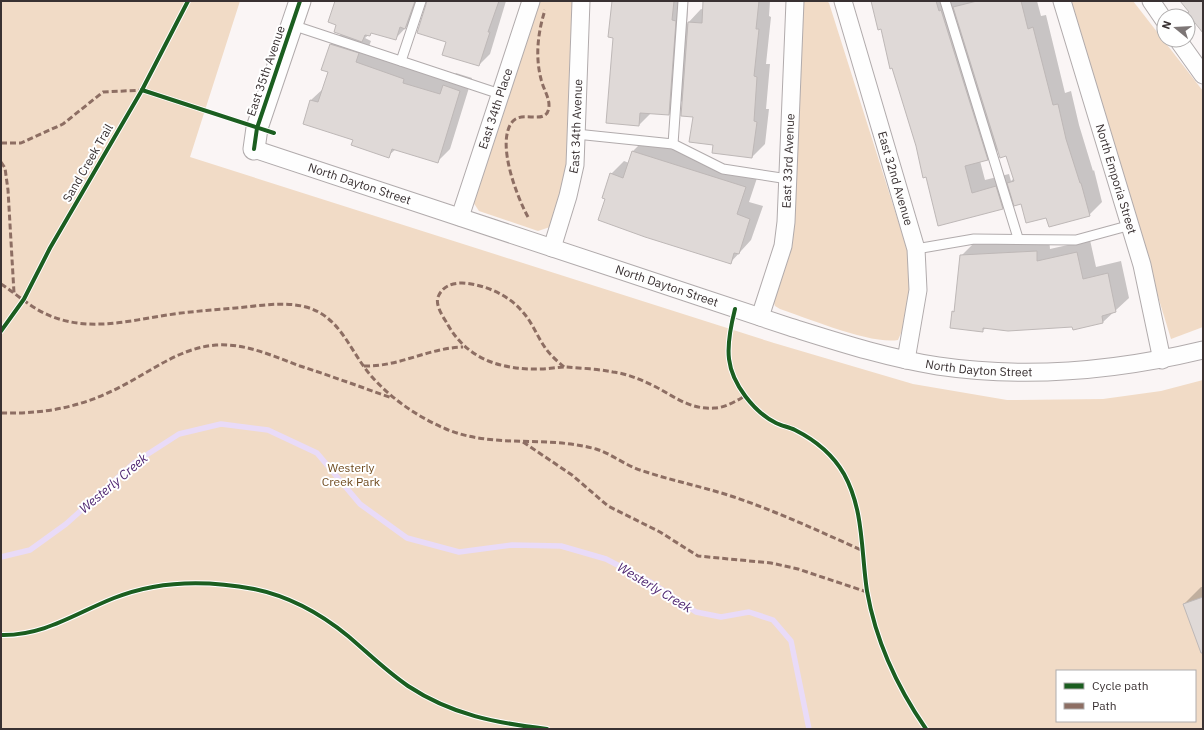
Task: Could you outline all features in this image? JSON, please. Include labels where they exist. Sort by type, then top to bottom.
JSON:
[{"type":"street","name":"East 35th Avenue","points":[[254,149],[258,128],[300,1]]},
{"type":"street","name":"East 34th Place","points":[[460,217],[531,1]]},
{"type":"street","name":"East 34th Avenue","points":[[552,248],[568,196],[575,165],[581,1]]},
{"type":"street","name":"East 33rd Avenue","points":[[760,317],[783,246],[786,222],[795,1]]},
{"type":"street","name":"East 32nd Avenue","points":[[843,1],[916,249],[918,290],[906,360]]},
{"type":"street","name":"North Emporia Street","points":[[1062,1],[1142,265],[1162,360]]},
{"type":"street","points":[[1150,1],[1156,9]]},
{"type":"street","points":[[1184,48],[1203,75]]},
{"type":"street","name":"North Dayton Street","points":[[254,149],[760,317],[860,349],[906,360],[940,366],[996,372],[1053,372],[1110,368],[1162,360],[1203,350]]},
{"type":"lane","points":[[401,61],[421,1]]},
{"type":"lane","points":[[673,144],[683,1]]},
{"type":"lane","points":[[945,1],[1018,238]]},
{"type":"lane","points":[[292,25],[500,94]]},
{"type":"lane","points":[[576,134],[673,144],[723,169],[788,179]]},
{"type":"lane","points":[[916,249],[974,239],[1018,238],[1076,240],[1131,226]]},
{"type":"green space","name":"Westerly Creek Park","points":[[1,1],[240,1],[190,157],[774,343],[913,384],[1007,400],[1103,399],[1161,391],[1203,380],[1203,729],[1,729]]},
{"type":"green space","points":[[539,1],[571,1],[572,3],[566,165],[562,189],[550,227],[538,231],[479,211],[473,202]]},
{"type":"green space","points":[[804,1],[827,1],[829,3],[907,249],[909,272],[908,306],[903,329],[898,340],[872,339],[839,330],[780,309],[775,306],[773,300],[800,7]]},
{"type":"green space","points":[[1068,1],[1133,1],[1156,31],[1156,48],[1170,48],[1203,91],[1203,327],[1171,339]]},
{"type":"building","points":[[335,1],[415,1],[405,29],[400,27],[396,40],[371,33],[370,36],[365,35],[362,42],[334,32],[336,25],[328,22]]},
{"type":"building","points":[[427,1],[499,1],[488,32],[490,32],[479,66],[442,55],[446,42],[417,33]]},
{"type":"building","points":[[612,1],[674,1],[672,20],[676,21],[669,115],[640,113],[639,126],[606,123],[613,38],[608,37]]},
{"type":"building","points":[[703,1],[759,1],[756,29],[759,29],[754,76],[757,77],[754,121],[757,122],[752,158],[712,153],[713,145],[689,142],[693,117],[681,116],[688,22],[702,23]]},
{"type":"building","points":[[871,1],[936,1],[939,11],[941,10],[988,160],[965,166],[972,193],[996,186],[1003,209],[938,226],[926,177],[923,178],[916,146],[892,68],[890,69],[881,29],[878,30]]},
{"type":"building","points":[[977,1],[1021,1],[1028,29],[1033,27],[1053,105],[1058,104],[1066,139],[1081,183],[1090,216],[1049,227],[1046,218],[1026,223],[1021,204],[1014,206],[1007,183],[1014,181],[1006,156],[1000,158],[953,7]]},
{"type":"building","points":[[1180,1],[1203,1],[1203,33],[1196,24],[1196,8],[1186,8]]},
{"type":"building","points":[[330,44],[359,53],[356,62],[404,79],[403,83],[440,94],[443,85],[460,91],[438,163],[392,149],[389,158],[351,145],[353,140],[303,124],[310,100],[318,102],[328,72],[321,70]]},
{"type":"building","points":[[632,151],[746,187],[737,214],[750,219],[739,254],[734,253],[731,264],[645,237],[598,220],[605,199],[602,198],[610,173],[623,178]]},
{"type":"building","points":[[1037,251],[1037,261],[1077,252],[1083,279],[1108,273],[1116,312],[1102,316],[1103,323],[1073,330],[1072,327],[1008,331],[983,328],[983,332],[950,328],[952,311],[954,312],[960,255]]},
{"type":"building","points":[[1203,597],[1203,653],[1201,653],[1183,604]]},
{"type":"waterway","name":"Westerly Creek","points":[[1,557],[30,550],[66,524],[134,463],[179,434],[221,424],[268,430],[317,453],[360,504],[407,538],[459,552],[512,545],[561,546],[606,559],[652,583],[696,612],[721,617],[749,612],[773,620],[791,641],[809,729]]},
{"type":"marked path","points":[[528,217],[518,196],[514,183],[507,155],[506,142],[508,130],[513,121],[517,118],[540,117],[548,112],[549,102],[541,79],[538,62],[539,35],[545,10]]},
{"type":"marked path","points":[[1,143],[21,143],[63,124],[103,92],[144,90]]},
{"type":"marked path","points":[[1,162],[5,168],[8,190],[14,293]]},
{"type":"marked path","points":[[564,367],[546,349],[525,314],[509,299],[502,295],[478,285],[462,283],[447,286],[438,297],[437,300],[439,308],[444,319],[465,347],[476,355],[500,365],[527,369],[565,367],[619,373],[645,382],[677,399],[698,407],[718,408],[730,404],[745,396]]},
{"type":"marked path","points":[[1,284],[38,310],[60,319],[76,323],[109,324],[190,312],[271,304],[289,304],[306,307],[318,312],[337,327],[365,368],[389,394],[416,413],[446,429],[483,439],[558,443],[596,449],[637,469],[723,493],[766,509],[861,550]]},
{"type":"marked path","points":[[1,413],[33,412],[63,408],[92,400],[120,387],[178,355],[203,347],[216,345],[238,346],[269,354],[392,398]]},
{"type":"marked path","points":[[364,366],[389,364],[450,348],[463,347]]},
{"type":"marked path","points":[[523,442],[572,475],[608,506],[660,532],[698,556],[771,563],[798,569],[867,592]]},
{"type":"cycle path","name":"Sand Creek Trail","points":[[1,331],[24,299],[50,248],[142,90],[188,1]]},
{"type":"cycle path","points":[[254,149],[257,128],[300,1]]},
{"type":"cycle path","points":[[142,90],[274,133]]},
{"type":"cycle path","points":[[735,309],[730,334],[729,359],[739,387],[752,405],[768,418],[776,423],[793,429],[816,443],[829,454],[844,474],[855,502],[861,531],[867,591],[876,628],[897,680],[926,729]]},
{"type":"cycle path","points":[[1,635],[31,632],[46,628],[114,598],[148,588],[183,583],[201,583],[254,589],[292,601],[327,620],[408,686],[441,704],[475,716],[510,724],[547,729]]}]
